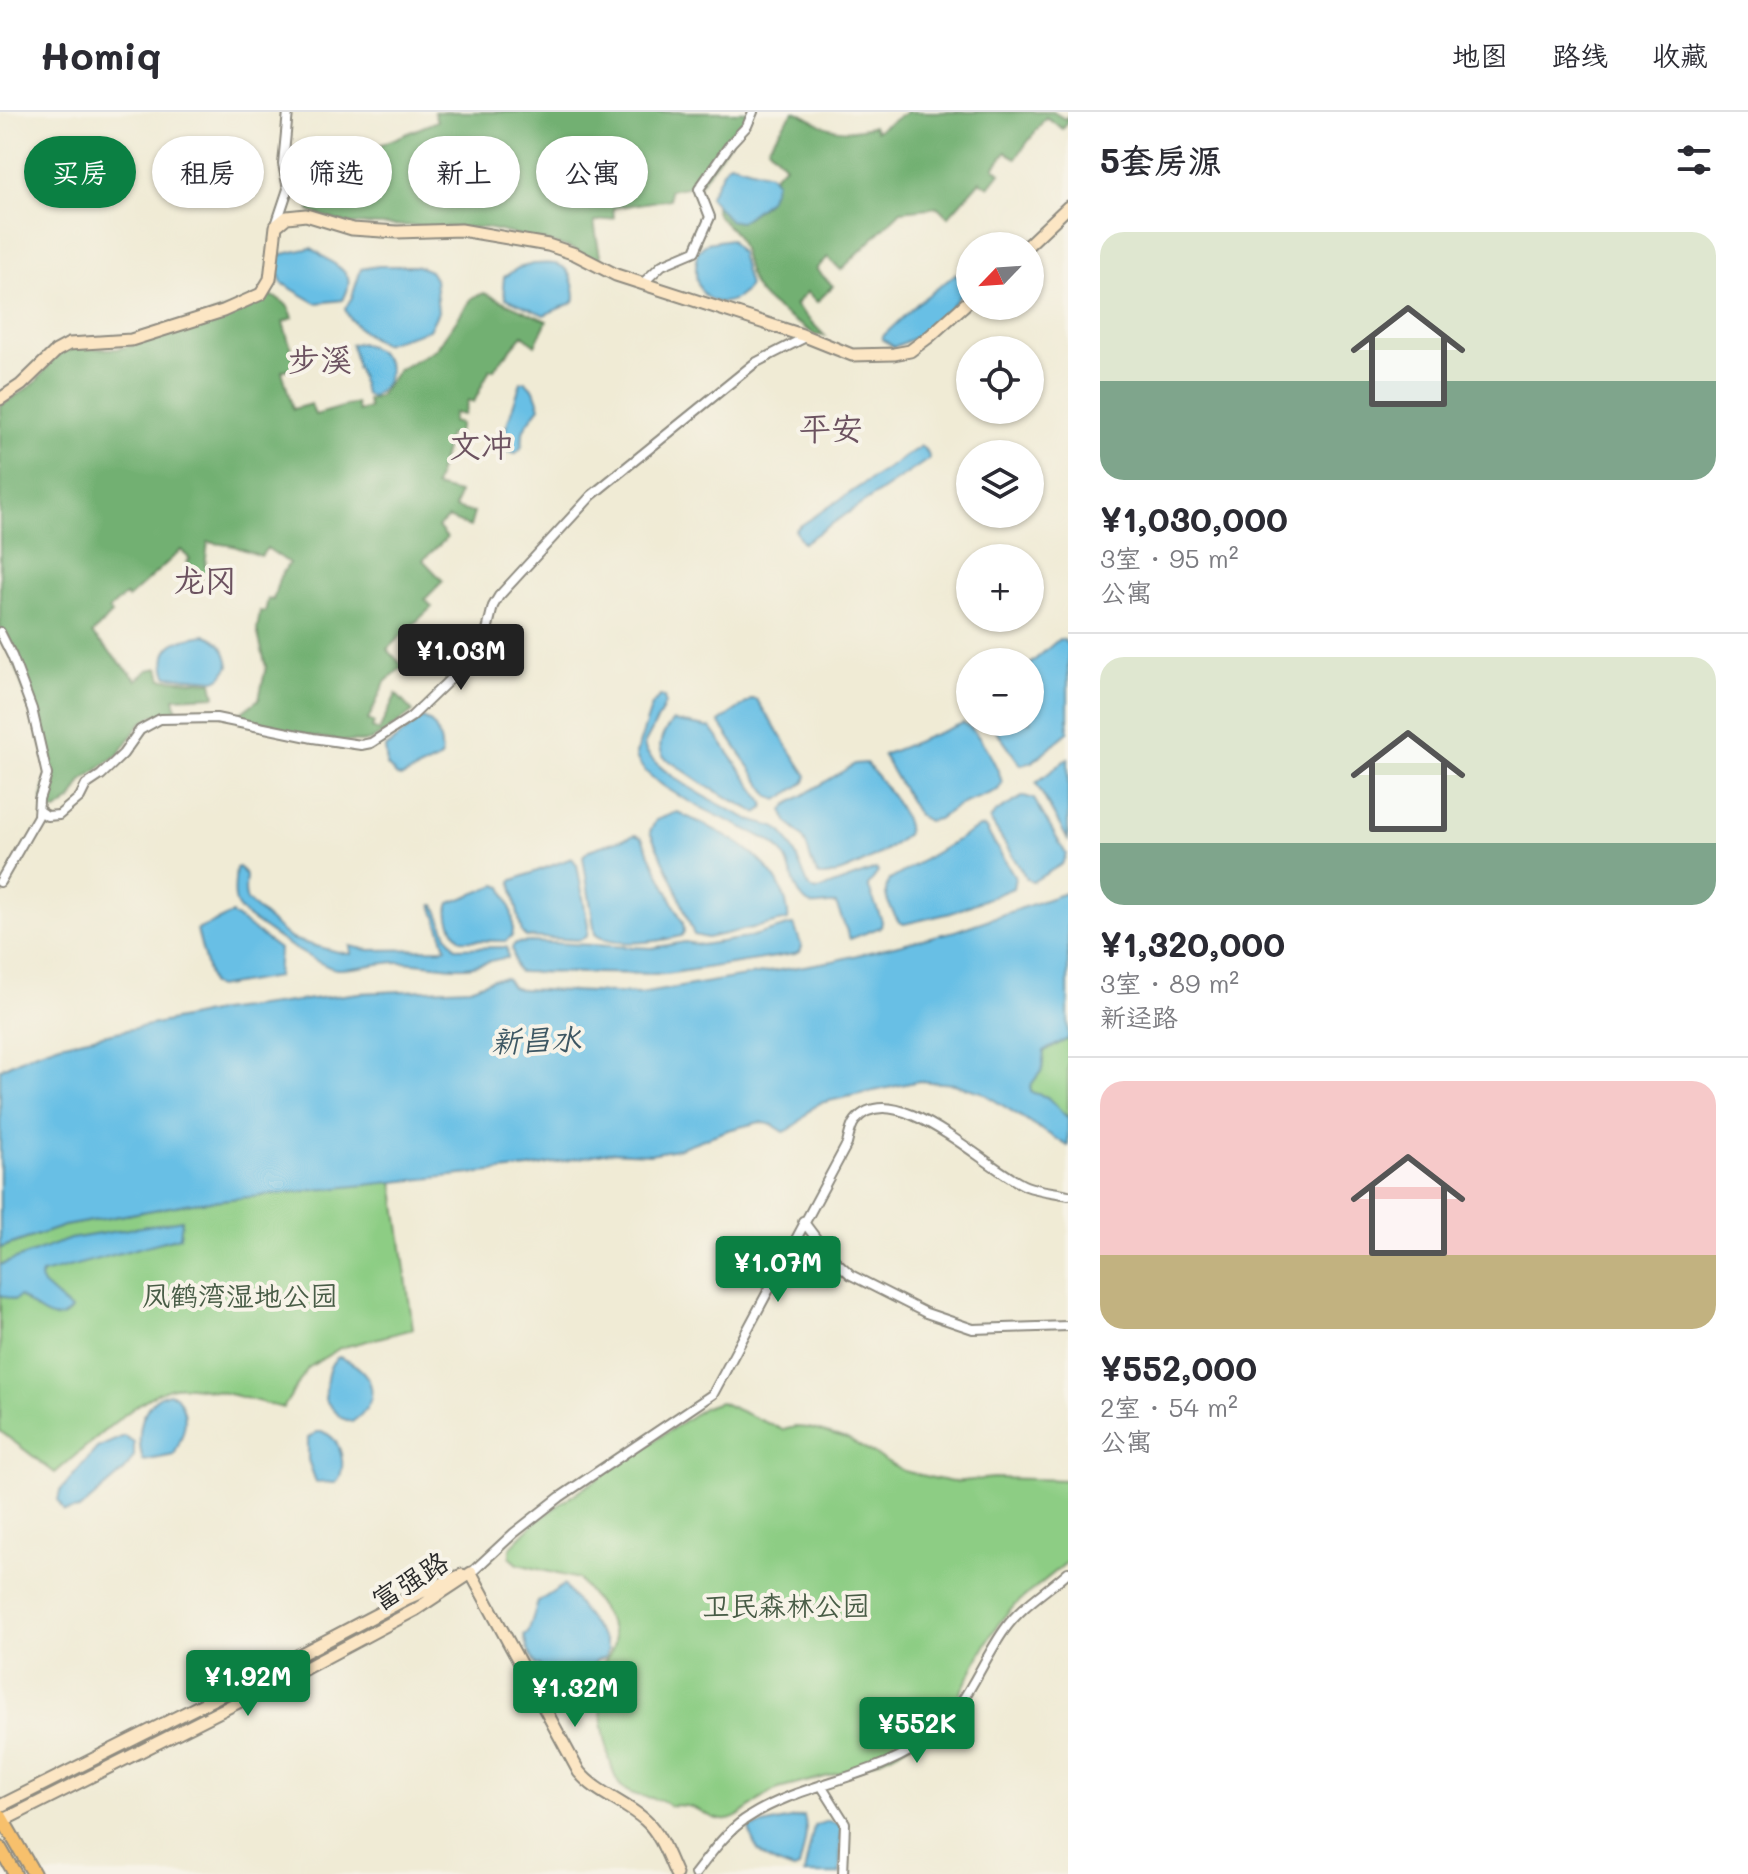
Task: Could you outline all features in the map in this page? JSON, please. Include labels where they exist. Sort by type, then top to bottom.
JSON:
[{"type":"main road","points":[[1,1819],[34,1874]]},
{"type":"main road","points":[[0,1848],[15,1874]]},
{"type":"street","points":[[0,399],[29,379],[56,351],[69,344],[131,340],[223,311],[261,294],[270,279],[276,226],[288,189],[283,164],[288,112]]},
{"type":"street","points":[[642,284],[664,264],[696,249],[710,217],[710,210],[701,198],[699,189],[731,143],[747,126],[753,112]]},
{"type":"street","points":[[1042,232],[1068,207]]},
{"type":"street","points":[[276,226],[287,217],[298,215],[352,229],[397,232],[461,230],[561,249],[606,271],[852,355],[903,353],[918,346],[956,312]]},
{"type":"street","points":[[40,811],[47,816],[59,815],[80,797],[86,785],[123,754],[140,730],[160,719],[216,718],[313,738],[361,745],[371,743],[411,717],[469,661],[485,639],[493,606],[499,596],[592,495],[755,363],[806,337]]},
{"type":"street","points":[[0,632],[20,675],[40,737],[47,775],[39,799],[40,811],[0,882]]},
{"type":"street","points":[[676,1874],[648,1822],[579,1772],[471,1573],[514,1533],[560,1497],[713,1394],[803,1221],[847,1144],[853,1123],[867,1112],[893,1108],[907,1112],[970,1148],[1025,1186],[1068,1195]]},
{"type":"street","points":[[803,1221],[827,1253],[851,1275],[926,1313],[973,1329],[1068,1326]]},
{"type":"street","points":[[695,1874],[728,1833],[743,1821],[767,1807],[821,1785],[890,1762],[935,1733],[964,1699],[1007,1625],[1068,1572]]},
{"type":"street","name":"富强路","points":[[0,1806],[408,1598],[455,1576],[471,1573]]},
{"type":"street","name":"富强路","points":[[1,1819],[306,1668],[415,1610],[471,1573]]},
{"type":"street","points":[[821,1785],[845,1823],[843,1874]]},
{"type":"green space","points":[[434,112],[751,112],[694,193],[692,186],[669,190],[670,199],[648,202],[648,136],[536,136],[536,208],[613,208],[614,218],[594,222],[601,262],[568,247],[487,228],[347,224],[309,211],[309,208],[392,208],[392,140],[437,121]]},
{"type":"green space","points":[[793,112],[830,128],[844,130],[873,126],[876,131],[907,112],[1053,112],[1065,119],[1068,116],[1068,122],[1063,129],[1046,117],[1016,158],[1006,152],[994,168],[1000,173],[989,187],[980,181],[948,217],[938,207],[901,211],[841,270],[828,257],[816,269],[833,286],[817,302],[807,292],[795,305],[825,336],[815,335],[789,318],[757,290],[738,239],[715,209],[715,204],[726,216],[740,222],[766,203],[775,180],[773,176],[785,165],[768,147]]},
{"type":"green space","points":[[484,293],[547,321],[535,345],[523,335],[493,370],[490,369],[474,402],[468,400],[464,415],[454,413],[452,422],[460,424],[457,436],[449,434],[435,487],[459,493],[455,508],[474,513],[470,527],[448,518],[438,527],[447,538],[423,560],[443,581],[425,599],[432,607],[387,649],[403,666],[385,682],[368,720],[374,723],[372,728],[379,731],[396,694],[413,712],[382,734],[361,742],[327,739],[241,721],[242,712],[259,699],[266,667],[257,630],[260,611],[265,612],[268,599],[273,600],[279,579],[289,563],[267,548],[261,556],[234,546],[208,542],[205,566],[211,567],[209,576],[201,577],[181,550],[128,598],[125,595],[109,610],[112,614],[92,634],[137,680],[148,670],[159,668],[162,679],[212,682],[215,696],[174,698],[177,712],[153,716],[140,724],[119,754],[82,781],[71,800],[56,811],[47,810],[42,799],[49,766],[0,627],[0,406],[35,383],[56,356],[72,348],[116,349],[134,345],[266,294],[284,302],[293,318],[283,322],[296,366],[282,371],[293,409],[311,404],[315,415],[356,403],[358,411],[369,408],[367,400],[379,396],[398,370],[436,349],[472,298]]},
{"type":"green space","points":[[1068,1039],[1068,1118],[1047,1097],[1031,1093],[1030,1086],[1042,1070],[1044,1051]]},
{"type":"green space","name":"凤鹤湾湿地公园","points":[[393,1181],[413,1329],[340,1348],[308,1368],[283,1408],[197,1388],[174,1387],[161,1392],[129,1411],[55,1473],[0,1431],[0,1248],[64,1226],[192,1203]]},
{"type":"green space","name":"卫民森林公园","points":[[720,1402],[783,1430],[809,1428],[847,1439],[904,1471],[933,1478],[952,1482],[994,1478],[1068,1480],[1068,1561],[1007,1613],[955,1700],[935,1725],[918,1739],[881,1759],[779,1789],[727,1820],[714,1818],[688,1806],[670,1806],[657,1799],[631,1793],[620,1785],[607,1748],[599,1695],[600,1671],[614,1642],[609,1621],[578,1579],[518,1564],[510,1557],[510,1548],[532,1525],[563,1502],[705,1407]]},
{"type":"water","points":[[730,163],[770,174],[776,182],[769,200],[740,222],[729,220],[709,197]]},
{"type":"water","points":[[730,239],[740,253],[749,286],[737,298],[715,301],[708,298],[698,284],[697,252],[707,243]]},
{"type":"water","points":[[311,248],[347,275],[349,285],[343,300],[316,303],[282,283],[278,273],[278,255]]},
{"type":"water","points":[[555,264],[565,268],[575,293],[574,302],[544,315],[506,298],[504,277],[518,268]]},
{"type":"water","points":[[418,266],[430,271],[435,279],[438,312],[429,330],[383,344],[352,321],[345,309],[361,269]]},
{"type":"water","points":[[956,274],[956,301],[919,336],[894,347],[882,339],[884,335],[919,302]]},
{"type":"water","points":[[360,343],[379,352],[388,366],[386,382],[371,397],[365,394],[351,344]]},
{"type":"water","points":[[525,381],[534,390],[540,407],[524,429],[519,450],[516,453],[503,451],[500,446],[521,382]]},
{"type":"water","points":[[921,446],[929,459],[803,543],[795,530]]},
{"type":"water","points":[[206,635],[219,643],[227,656],[229,666],[221,677],[215,680],[167,676],[164,665],[168,650],[179,641]]},
{"type":"water","points":[[1059,639],[1068,646],[1068,732],[1032,762],[1021,765],[1000,736],[1044,736],[1044,652]]},
{"type":"water","points":[[660,696],[664,697],[665,703],[644,745],[659,766],[709,799],[781,831],[809,887],[816,891],[876,869],[878,872],[868,886],[882,921],[881,927],[850,939],[836,904],[812,905],[802,898],[785,857],[775,845],[690,802],[653,778],[641,766],[636,754],[652,705]]},
{"type":"water","points":[[752,699],[757,700],[807,776],[805,782],[778,800],[770,797],[719,722]]},
{"type":"water","points":[[423,718],[438,735],[441,758],[402,777],[397,776],[387,765],[385,748]]},
{"type":"water","points":[[673,721],[711,728],[764,803],[764,808],[757,813],[708,787],[664,757],[661,743]]},
{"type":"water","points":[[956,726],[956,736],[978,736],[997,768],[1002,783],[998,790],[928,821],[918,815],[883,755]]},
{"type":"water","points":[[1068,758],[1068,840],[1036,783]]},
{"type":"water","points":[[866,763],[899,807],[907,833],[866,861],[840,872],[819,876],[803,838],[788,823],[783,811],[787,805],[855,764]]},
{"type":"water","points":[[1024,796],[1034,799],[1066,854],[1062,864],[1032,882],[1027,879],[990,820],[995,813]]},
{"type":"water","points":[[677,812],[727,836],[757,857],[779,885],[786,902],[788,920],[707,938],[694,935],[650,832],[656,820]]},
{"type":"water","points":[[979,827],[985,828],[1015,877],[1013,888],[951,913],[904,924],[899,922],[886,896],[890,880]]},
{"type":"water","points":[[635,835],[642,838],[683,923],[681,936],[625,943],[603,939],[595,934],[583,856],[589,850]]},
{"type":"water","points":[[572,858],[577,865],[588,925],[587,936],[580,940],[526,937],[522,933],[511,881]]},
{"type":"water","points":[[239,867],[246,875],[247,900],[294,940],[351,954],[350,946],[369,950],[444,949],[446,947],[432,905],[435,905],[456,948],[507,947],[508,958],[466,967],[399,962],[345,969],[331,967],[292,947],[242,912],[235,901],[236,868]]},
{"type":"water","points":[[496,885],[502,887],[509,904],[512,936],[505,941],[461,940],[448,913],[450,903]]},
{"type":"water","name":"新昌水","points":[[1068,892],[1068,1039],[1044,1051],[1042,1070],[1030,1086],[1031,1092],[1047,1097],[1068,1118],[1068,1146],[981,1092],[954,1084],[919,1081],[820,1103],[784,1132],[760,1122],[677,1149],[650,1154],[609,1152],[529,1168],[192,1203],[64,1226],[0,1248],[0,1069],[60,1044],[212,1012],[359,993],[470,988],[493,979],[506,978],[512,987],[519,989],[640,994],[833,961],[955,931]]},
{"type":"water","points":[[232,914],[279,949],[277,977],[217,987],[211,984],[197,930]]},
{"type":"water","points":[[794,925],[802,947],[795,954],[666,974],[519,972],[512,947],[516,943],[531,942],[652,948],[685,942],[702,945],[746,938]]},
{"type":"water","points":[[182,1220],[180,1237],[42,1274],[40,1279],[43,1285],[71,1310],[65,1316],[52,1317],[19,1296],[15,1300],[0,1295],[0,1265],[70,1239]]},
{"type":"water","points":[[339,1357],[360,1369],[371,1385],[369,1404],[352,1422],[341,1418],[325,1400],[329,1370]]},
{"type":"water","points":[[169,1393],[175,1395],[183,1409],[185,1424],[181,1439],[174,1455],[143,1461],[140,1441],[142,1421],[151,1403]]},
{"type":"water","points":[[323,1432],[335,1441],[341,1454],[342,1470],[336,1483],[316,1482],[308,1460],[308,1438]]},
{"type":"water","points":[[124,1436],[134,1442],[134,1456],[125,1470],[80,1509],[64,1511],[58,1501],[60,1491],[97,1448]]},
{"type":"water","points":[[564,1585],[608,1650],[605,1657],[597,1660],[590,1669],[552,1683],[536,1665],[524,1635],[528,1633],[538,1602]]},
{"type":"water","points":[[804,1816],[806,1835],[799,1868],[794,1870],[777,1864],[759,1852],[749,1828]]},
{"type":"water","points":[[828,1821],[841,1825],[840,1874],[804,1874],[814,1826]]},
{"type":"district","name":"步溪","points":[[320,360]]},
{"type":"district","name":"平安","points":[[831,429]]},
{"type":"district","name":"文冲","points":[[481,446]]},
{"type":"district","name":"龙冈","points":[[205,581]]}]
